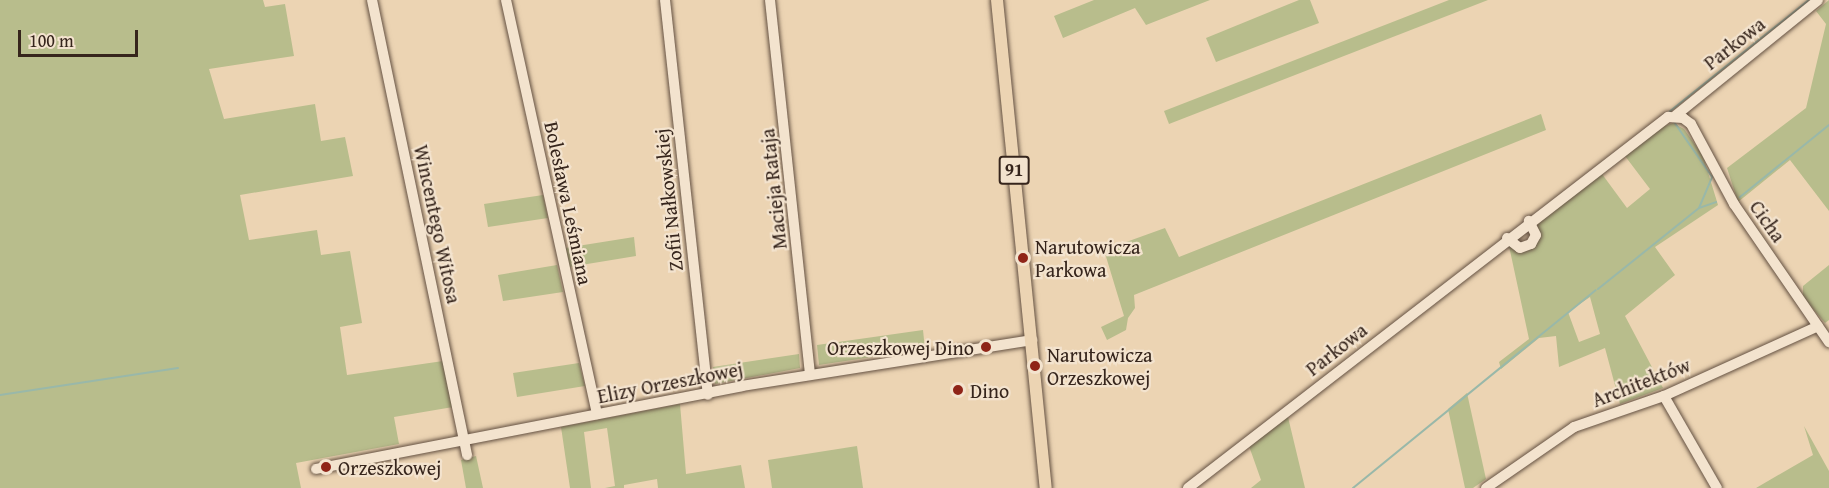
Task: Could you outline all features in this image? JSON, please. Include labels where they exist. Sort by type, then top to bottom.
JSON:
[{"type":"main road","name":"91","points":[[997,0],[1032,340],[1044,488]]},
{"type":"street","name":"Wincentego Witosa","points":[[372,0],[466,441],[467,455]]},
{"type":"street","name":"Bolesława Leśmiana","points":[[506,0],[597,414]]},
{"type":"street","name":"Zofii Nałkowskiej","points":[[665,0],[708,395]]},
{"type":"street","name":"Macieja Rataja","points":[[770,0],[810,374]]},
{"type":"street","name":"Parkowa","points":[[1188,488],[1529,221],[1654,127],[1679,117],[1818,0]]},
{"type":"street","name":"Cicha","points":[[1679,117],[1691,124],[1734,204],[1829,342]]},
{"type":"street","points":[[1507,238],[1520,248],[1531,244],[1536,235],[1529,221]]},
{"type":"street","name":"Architektów","points":[[1486,488],[1574,427],[1664,396],[1818,326]]},
{"type":"street","name":"Elizy Orzeszkowej","points":[[316,469],[810,374],[1032,340]]},
{"type":"street","points":[[1664,396],[1716,488]]},
{"type":"green space","points":[[0,0],[263,0],[265,7],[285,4],[294,56],[209,69],[224,119],[315,104],[321,141],[345,137],[353,176],[240,195],[249,240],[317,230],[321,255],[350,251],[362,323],[340,327],[347,375],[443,361],[453,407],[394,417],[399,444],[296,463],[301,488],[0,488]]},
{"type":"green space","points":[[1094,0],[1210,0],[1146,25],[1135,8],[1063,38],[1054,16]]},
{"type":"green space","points":[[1299,0],[1310,0],[1319,23],[1216,62],[1206,38]]},
{"type":"green space","points":[[1449,0],[1488,0],[1169,124],[1164,111]]},
{"type":"green space","points":[[1829,0],[1829,211],[1790,160],[1738,202],[1727,168],[1806,108],[1826,24],[1816,11]]},
{"type":"green space","points":[[1541,114],[1546,130],[1134,295],[1135,308],[1128,318],[1126,330],[1107,340],[1101,327],[1124,316],[1104,250],[1165,228],[1179,257]]},
{"type":"green space","points":[[1673,123],[1684,129],[1703,156],[1718,205],[1655,247],[1675,275],[1625,316],[1663,388],[1620,404],[1605,348],[1559,367],[1556,336],[1539,338],[1501,369],[1499,362],[1529,339],[1509,246],[1522,251],[1534,245],[1536,221],[1602,174],[1627,208],[1650,189],[1625,156],[1659,128]],"holes":[[[1590,297],[1600,334],[1579,342],[1568,312]]]},
{"type":"green space","points":[[543,195],[548,218],[488,227],[484,204]]},
{"type":"green space","points":[[634,237],[636,256],[569,267],[565,248]]},
{"type":"green space","points":[[557,265],[563,292],[503,301],[498,275]]},
{"type":"green space","points":[[1829,265],[1829,320],[1825,323],[1803,297],[1803,286]]},
{"type":"green space","points":[[923,330],[925,349],[819,365],[817,345]]},
{"type":"green space","points":[[799,354],[800,368],[715,384],[713,367]]},
{"type":"green space","points":[[579,363],[585,386],[517,397],[513,373]]},
{"type":"green space","points":[[1467,393],[1486,479],[1473,488],[1465,488],[1448,409]]},
{"type":"green space","points":[[680,404],[686,474],[741,465],[745,488],[658,488],[657,479],[624,485],[624,488],[605,488],[615,486],[607,428],[584,432],[591,488],[570,488],[561,427]]},
{"type":"green space","points":[[1288,417],[1305,488],[1251,488],[1261,480],[1249,446]]},
{"type":"green space","points":[[1804,426],[1829,471],[1829,488],[1756,488],[1813,455]]},
{"type":"green space","points":[[857,446],[863,488],[772,488],[768,460]]},
{"type":"green space","points":[[476,456],[483,488],[466,488],[461,460]]},
{"type":"waterway","points":[[1669,112],[1809,0]]},
{"type":"waterway","points":[[1598,289],[1699,208],[1712,177],[1674,122]]},
{"type":"waterway","points":[[1740,197],[1829,125]]},
{"type":"waterway","points":[[1699,208],[1716,202]]},
{"type":"waterway","points":[[1353,488],[1596,290]]},
{"type":"waterway","points":[[0,395],[178,368]]},
{"type":"place","name":"Narutowicza Parkowa","points":[[1023,258]]},
{"type":"place","name":"Orzeszkowej Dino","points":[[986,347]]},
{"type":"place","name":"Narutowicza Orzeszkowej","points":[[1035,366]]},
{"type":"place","name":"Dino","points":[[958,390]]},
{"type":"place","name":"Orzeszkowej","points":[[326,467]]}]
